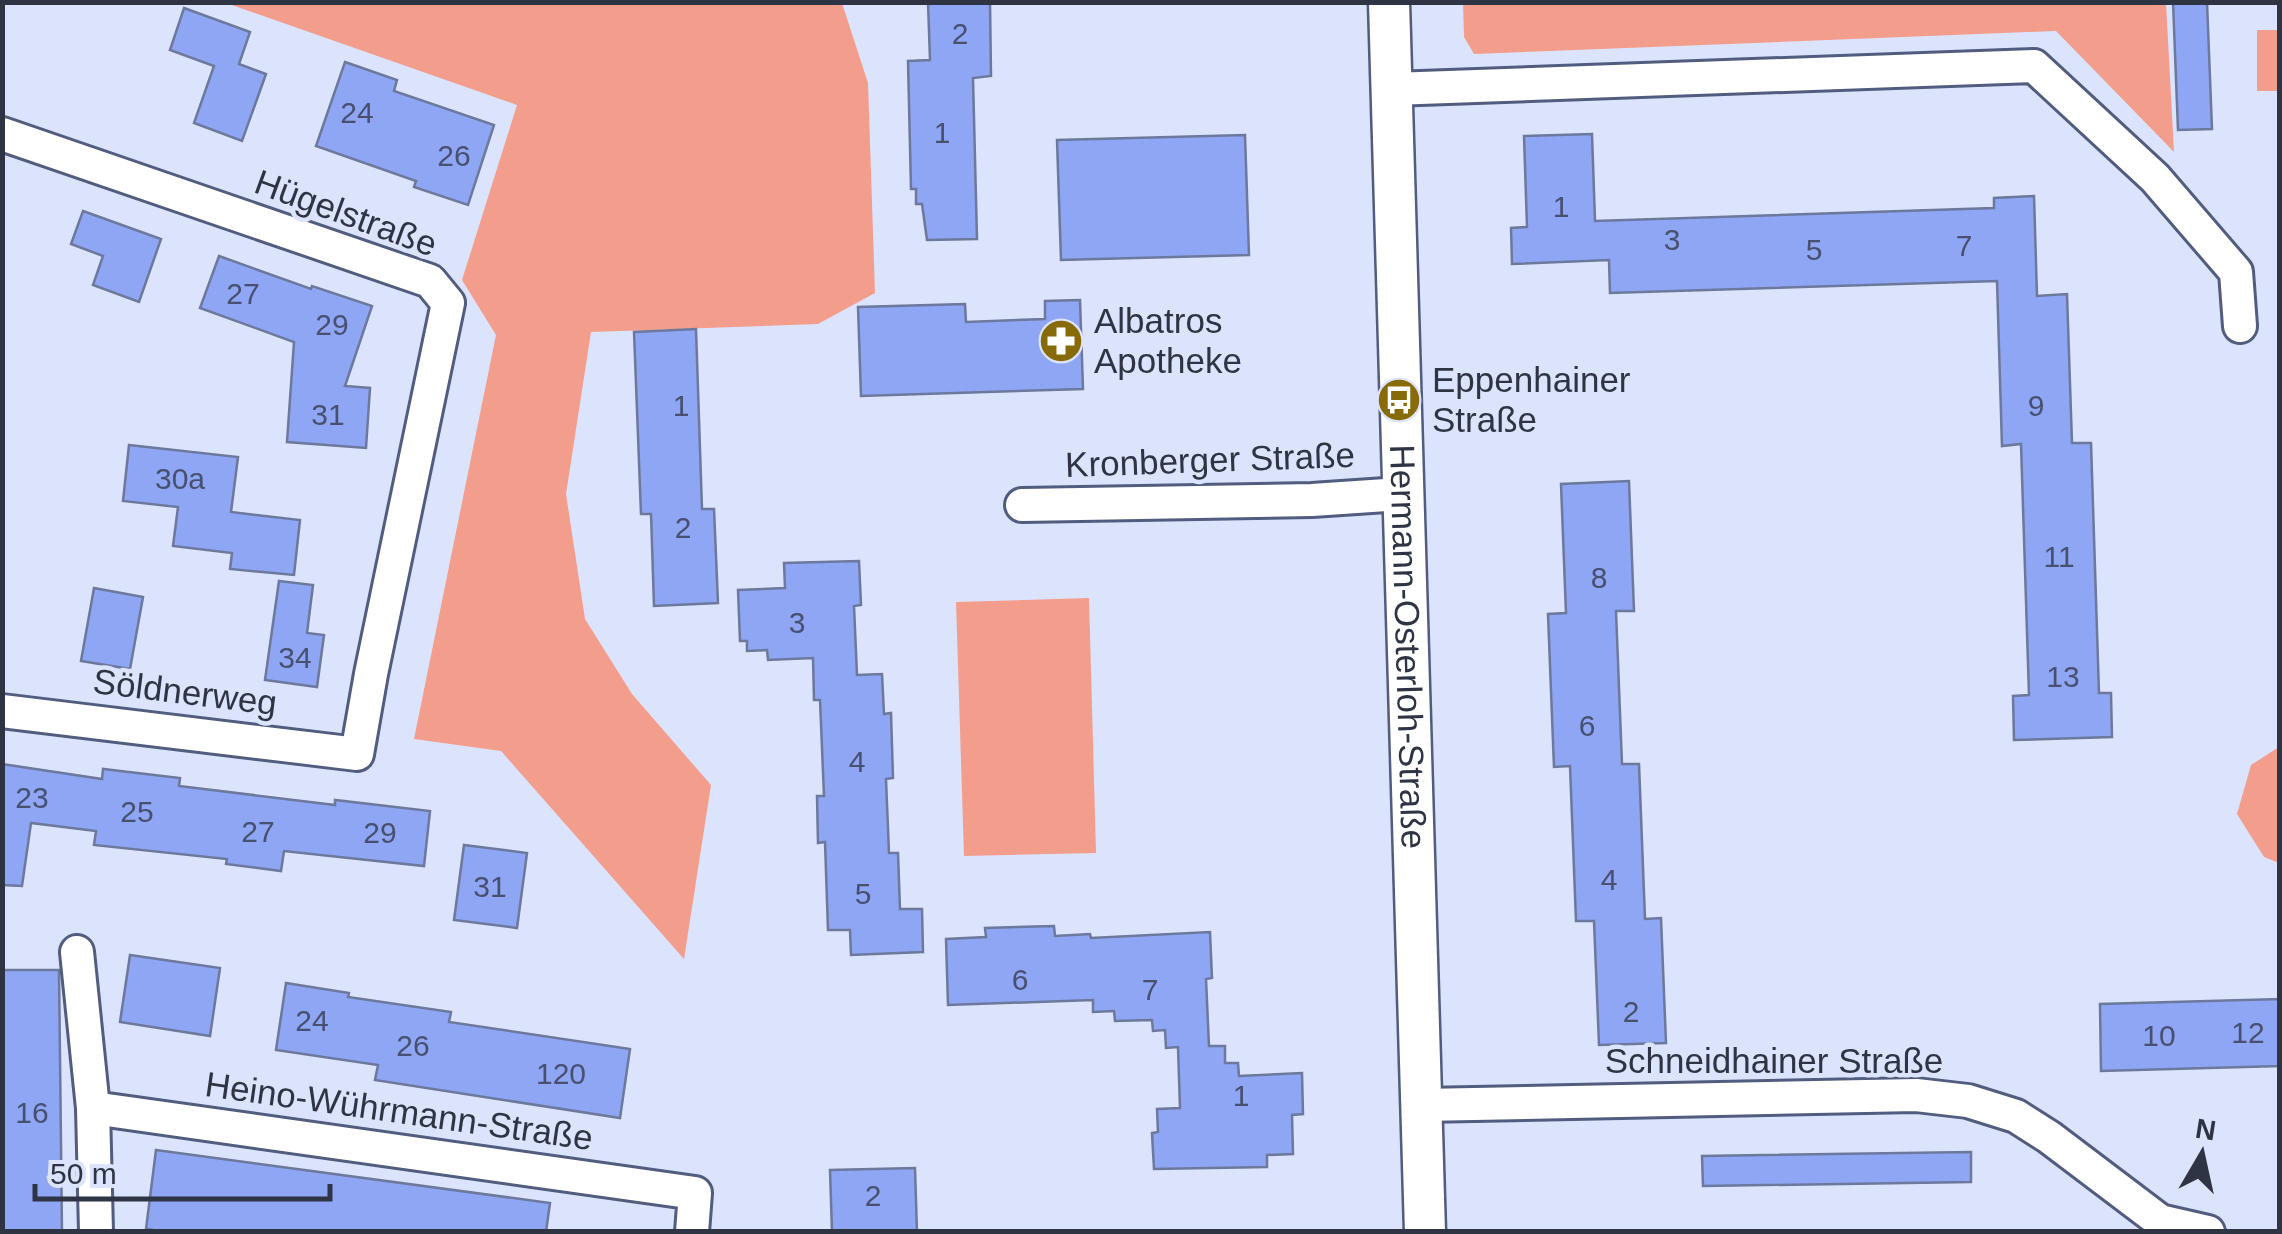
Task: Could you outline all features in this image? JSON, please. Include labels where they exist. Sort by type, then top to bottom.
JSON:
[{"type":"street","name":"Hermann-Osterloh-Straße","points":[[1389,2],[1425,1232]]},
{"type":"street","points":[[1392,88],[2034,66],[2155,178],[2236,272],[2240,326]]},
{"type":"street","name":"Hügelstraße","points":[[2,134],[430,281],[448,303],[358,754]]},
{"type":"street","name":"Kronberger Straße","points":[[1022,505],[1312,500],[1401,494]]},
{"type":"street","name":"Söldnerweg","points":[[2,710],[358,754]]},
{"type":"street","points":[[77,952],[92,1108],[96,1232]]},
{"type":"street","name":"Schneidhainer Straße","points":[[1422,1105],[1916,1095],[1968,1101],[2016,1116],[2050,1137],[2160,1221],[2208,1232]]},
{"type":"street","name":"Heino-Wührmann-Straße","points":[[92,1108],[694,1193],[692,1232]]},
{"type":"shaded area","points":[[226,3],[842,3],[868,83],[875,293],[818,324],[591,332],[566,494],[585,619],[632,694],[711,785],[684,959],[501,751],[414,739],[496,335],[462,280],[517,105]]},
{"type":"shaded area","points":[[1463,3],[2166,3],[2174,152],[2056,31],[1474,54],[1464,37]]},
{"type":"shaded area","points":[[2257,30],[2279,30],[2279,91],[2257,91]]},
{"type":"shaded area","points":[[1089,598],[1096,853],[964,856],[956,602]]},
{"type":"shaded area","points":[[2279,747],[2279,863],[2264,857],[2237,814],[2251,765]]},
{"type":"building","points":[[928,2],[990,2],[991,76],[973,78],[977,239],[927,240],[922,204],[916,204],[916,189],[911,189],[908,61],[930,60]]},
{"type":"building","points":[[2173,2],[2207,2],[2212,129],[2178,130]]},
{"type":"building","points":[[184,8],[250,32],[239,64],[266,74],[242,141],[194,123],[214,66],[170,50]]},
{"type":"building","points":[[345,62],[397,80],[394,91],[494,125],[468,205],[414,187],[416,181],[316,146]]},
{"type":"building","points":[[1592,134],[1595,221],[1994,208],[1994,198],[2034,196],[2037,296],[2067,294],[2072,443],[2091,443],[2099,693],[2111,693],[2112,737],[2014,740],[2013,696],[2029,695],[2021,444],[2002,446],[1997,281],[1610,293],[1609,260],[1512,264],[1511,228],[1527,227],[1524,136]]},
{"type":"building","points":[[1245,135],[1249,255],[1061,260],[1057,140]]},
{"type":"building","points":[[83,211],[161,239],[139,302],[93,285],[103,256],[71,244]]},
{"type":"building","points":[[219,256],[372,306],[345,386],[370,388],[366,448],[287,442],[294,342],[200,308]]},
{"type":"building","points":[[1080,300],[1083,389],[861,396],[858,307],[965,304],[966,322],[1045,319],[1045,301]]},
{"type":"building","points":[[696,329],[702,509],[714,509],[718,603],[654,606],[651,514],[641,514],[634,332]]},
{"type":"building","points":[[129,445],[238,457],[231,512],[300,520],[294,575],[230,569],[232,553],[173,546],[178,507],[123,501]]},
{"type":"building","points":[[1629,481],[1634,611],[1616,611],[1622,764],[1639,764],[1645,919],[1661,918],[1666,1043],[1599,1045],[1594,921],[1576,921],[1570,766],[1554,767],[1548,614],[1566,613],[1561,484]]},
{"type":"building","points":[[859,561],[861,605],[854,606],[857,675],[882,674],[884,714],[891,713],[893,778],[886,779],[889,853],[898,853],[900,909],[922,909],[923,952],[851,955],[850,930],[828,930],[825,842],[818,843],[817,796],[824,796],[820,700],[814,700],[813,658],[768,660],[767,650],[747,651],[747,641],[740,641],[738,590],[785,588],[784,563]]},
{"type":"building","points":[[279,581],[313,585],[307,633],[324,635],[317,687],[265,680]]},
{"type":"building","points":[[94,588],[143,597],[130,669],[81,661]]},
{"type":"building","points":[[2,764],[102,779],[103,769],[180,778],[179,786],[335,805],[335,800],[430,811],[424,866],[284,851],[281,871],[226,864],[227,859],[94,845],[96,831],[31,823],[22,886],[2,885]]},
{"type":"building","points":[[464,845],[527,853],[517,928],[454,920]]},
{"type":"building","points":[[1054,926],[1055,936],[1090,934],[1091,938],[1210,932],[1212,978],[1206,979],[1209,1046],[1225,1046],[1225,1063],[1238,1063],[1239,1076],[1302,1073],[1303,1114],[1292,1115],[1293,1154],[1267,1155],[1267,1167],[1154,1169],[1152,1133],[1158,1132],[1157,1109],[1180,1108],[1178,1047],[1166,1048],[1165,1030],[1153,1031],[1152,1020],[1115,1021],[1114,1011],[1093,1012],[1093,1000],[948,1005],[946,939],[986,937],[985,928]]},
{"type":"building","points":[[130,955],[220,968],[210,1036],[120,1022]]},
{"type":"building","points":[[2,970],[59,970],[62,1232],[2,1232]]},
{"type":"building","points":[[286,983],[349,993],[348,997],[451,1012],[449,1022],[630,1049],[620,1118],[375,1080],[378,1065],[276,1050]]},
{"type":"building","points":[[2280,999],[2280,1066],[2101,1071],[2100,1004]]},
{"type":"building","points":[[156,1150],[550,1203],[546,1232],[146,1229]]},
{"type":"building","points":[[1971,1152],[1971,1182],[1703,1186],[1702,1156]]},
{"type":"building","points":[[915,1168],[917,1232],[832,1232],[830,1170]]},
{"type":"place","name":"Albatros Apotheke","points":[[1061,341]]},
{"type":"place","name":"Eppenhainer Straße","points":[[1399,400]]}]
